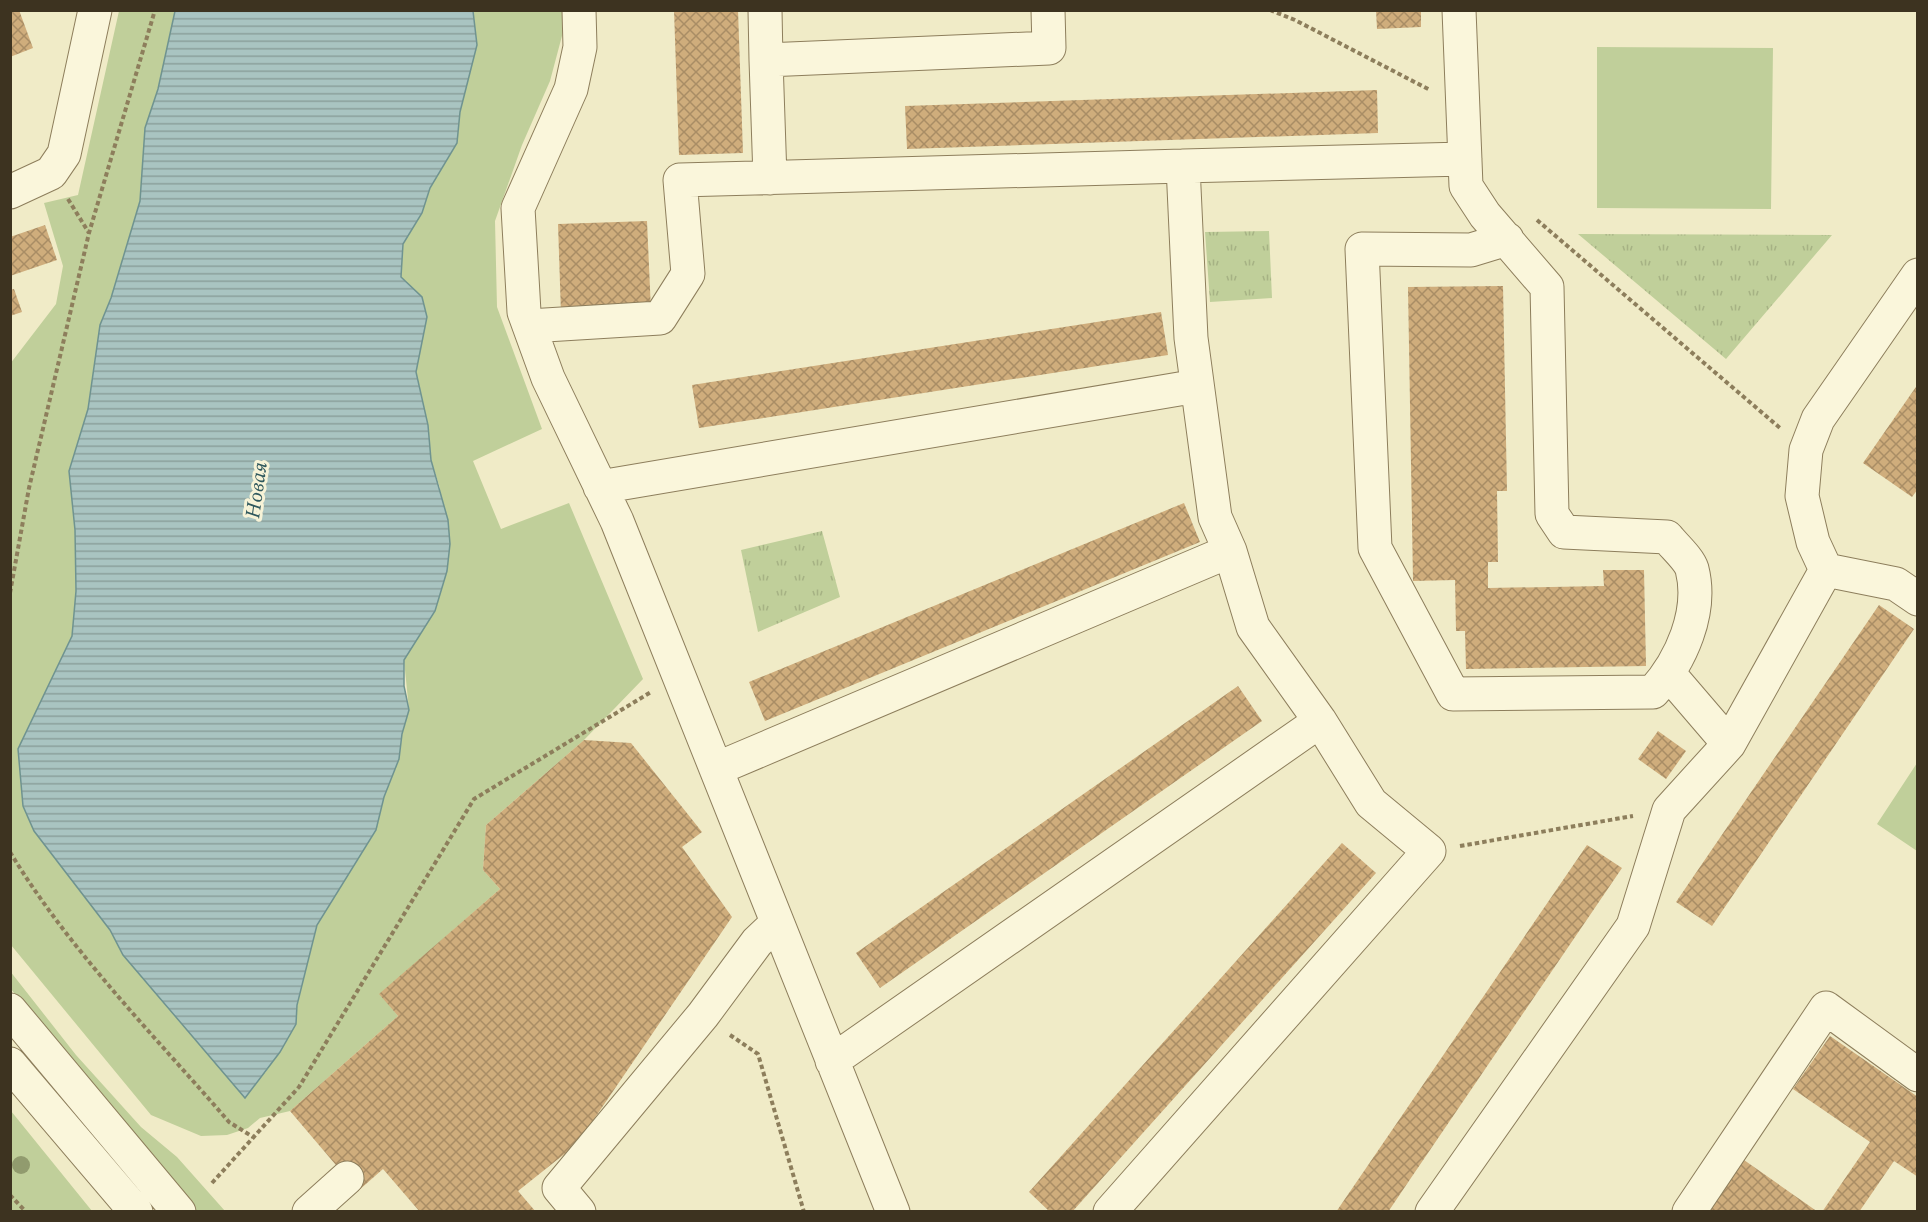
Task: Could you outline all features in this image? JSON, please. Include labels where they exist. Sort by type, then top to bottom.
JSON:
[{"type":"street","points":[[10,192],[51,173],[64,154],[95,10]]},
{"type":"street","points":[[579,10],[580,47],[571,89],[518,208],[524,312],[548,378],[617,521],[893,1212]]},
{"type":"street","points":[[765,10],[770,178]]},
{"type":"street","points":[[766,60],[1049,48],[1048,10]]},
{"type":"street","points":[[1459,10],[1466,186],[1485,215],[1507,239],[1546,287],[1552,514],[1564,532],[1667,537],[1692,568],[1695,614],[1669,674],[1653,692],[1454,693],[1375,548],[1362,249],[1471,250],[1507,239]]},
{"type":"street","points":[[529,326],[660,318],[688,274],[680,180],[1465,159]]},
{"type":"street","points":[[1121,1208],[1429,851],[1371,803],[1320,721],[1253,627],[1230,551],[1215,517],[1191,338],[1183,166]]},
{"type":"street","points":[[1826,570],[1813,542],[1802,496],[1806,450],[1818,419],[1917,275]]},
{"type":"street","points":[[600,487],[1197,386]]},
{"type":"street","points":[[716,769],[1230,551]]},
{"type":"street","points":[[1826,570],[1896,584],[1917,599]]},
{"type":"street","points":[[1432,1212],[1633,926],[1669,810],[1729,744],[1826,570]]},
{"type":"street","points":[[1669,674],[1729,744]]},
{"type":"street","points":[[832,1060],[1320,721]]},
{"type":"street","points":[[579,1212],[559,1188],[703,1015],[757,942],[777,923]]},
{"type":"street","points":[[1689,1212],[1826,1008],[1917,1075]]},
{"type":"street","points":[[10,1010],[179,1212]]},
{"type":"street","points":[[10,1064],[136,1212]]},
{"type":"street","points":[[309,1212],[347,1178]]},
{"type":"path","points":[[10,593],[29,488],[89,233],[155,10]]},
{"type":"path","points":[[1270,10],[1295,20],[1463,106]]},
{"type":"path","points":[[1533,217],[1806,450]]},
{"type":"path","points":[[212,1183],[299,1086],[474,800],[677,676]]},
{"type":"path","points":[[1429,851],[1669,810]]},
{"type":"path","points":[[10,852],[44,904],[85,956],[229,1122],[254,1137]]},
{"type":"path","points":[[703,1015],[758,1054],[804,1212]]},
{"type":"path","points":[[10,1195],[26,1212]]},
{"type":"path","points":[[10,1201],[16,1202]]},
{"type":"green space","points":[[119,11],[175,11],[158,89],[145,128],[140,201],[111,298],[100,325],[88,409],[69,471],[75,530],[76,591],[72,636],[18,749],[23,806],[110,930],[123,955],[179,1019],[265,1073],[296,1024],[297,1005],[317,925],[376,830],[384,797],[399,759],[402,734],[409,710],[404,660],[440,488],[431,460],[428,425],[416,372],[421,297],[401,277],[403,244],[422,213],[430,188],[457,143],[460,112],[476,45],[473,11],[567,11],[567,17],[550,81],[522,145],[495,221],[497,307],[542,429],[473,461],[501,529],[569,503],[643,679],[584,740],[486,825],[483,870],[500,889],[380,994],[398,1016],[290,1111],[260,1118],[248,1128],[227,1135],[201,1136],[151,1115],[11,945],[10,364],[56,304],[63,266],[44,203],[78,195]]},
{"type":"green space","points":[[1597,47],[1773,48],[1771,209],[1597,208]]},
{"type":"green space","points":[[1269,231],[1272,298],[1210,302],[1205,232]]},
{"type":"green space","points":[[1578,234],[1832,235],[1726,359]]},
{"type":"green space","points":[[822,531],[840,597],[758,632],[741,550]]},
{"type":"green space","points":[[1917,763],[1918,851],[1877,824]]},
{"type":"green space","points":[[10,971],[76,1055],[141,1127],[177,1157],[225,1211],[194,1211],[125,1133],[11,989]]},
{"type":"green space","points":[[11,1111],[92,1211],[11,1211]]},
{"type":"water","name":"Новая","points":[[175,11],[473,11],[477,45],[460,112],[457,143],[430,188],[422,213],[403,244],[401,277],[422,297],[427,317],[416,372],[428,425],[431,460],[448,520],[450,544],[447,571],[435,611],[404,660],[404,686],[409,710],[402,734],[399,759],[384,797],[376,830],[317,925],[297,1005],[296,1024],[280,1052],[245,1098],[123,955],[110,930],[34,831],[23,806],[18,749],[72,636],[76,591],[75,530],[69,471],[88,409],[100,325],[111,298],[140,201],[145,128],[158,89]]},
{"type":"building","points":[[10,10],[19,10],[33,48],[10,57]]},
{"type":"building","points":[[674,10],[738,10],[743,153],[679,155]]},
{"type":"building","points":[[1376,10],[1421,10],[1421,27],[1377,29]]},
{"type":"building","points":[[1377,90],[1378,133],[907,149],[905,106]]},
{"type":"building","points":[[647,221],[651,311],[561,314],[558,224]]},
{"type":"building","points":[[45,225],[57,260],[10,276],[10,237]]},
{"type":"building","points":[[1503,286],[1507,491],[1497,491],[1498,562],[1488,562],[1488,588],[1604,586],[1603,570],[1644,570],[1646,666],[1466,669],[1465,631],[1456,631],[1455,580],[1413,581],[1408,287]]},
{"type":"building","points":[[14,289],[22,312],[10,316],[10,290]]},
{"type":"building","points":[[1161,312],[1168,355],[699,428],[692,385]]},
{"type":"building","points":[[1918,384],[1918,489],[1912,497],[1863,463]]},
{"type":"building","points":[[1184,503],[1200,542],[765,721],[749,682]]},
{"type":"building","points":[[1879,605],[1914,629],[1712,926],[1676,902]]},
{"type":"building","points":[[1238,686],[1262,721],[880,988],[856,953]]},
{"type":"building","points":[[1658,731],[1686,751],[1666,779],[1638,759]]},
{"type":"building","points":[[584,740],[631,743],[702,832],[682,847],[732,917],[577,1144],[518,1191],[536,1212],[420,1212],[383,1169],[358,1191],[290,1111],[398,1016],[379,994],[500,889],[483,870],[486,825]]},
{"type":"building","points":[[1342,843],[1376,873],[1072,1212],[1050,1212],[1029,1192]]},
{"type":"building","points":[[1587,845],[1622,868],[1388,1212],[1336,1212]]},
{"type":"building","points":[[1830,1036],[1918,1097],[1918,1177],[1894,1161],[1859,1212],[1822,1212],[1870,1142],[1793,1089]]},
{"type":"building","points":[[1744,1160],[1818,1212],[1708,1212]]}]
